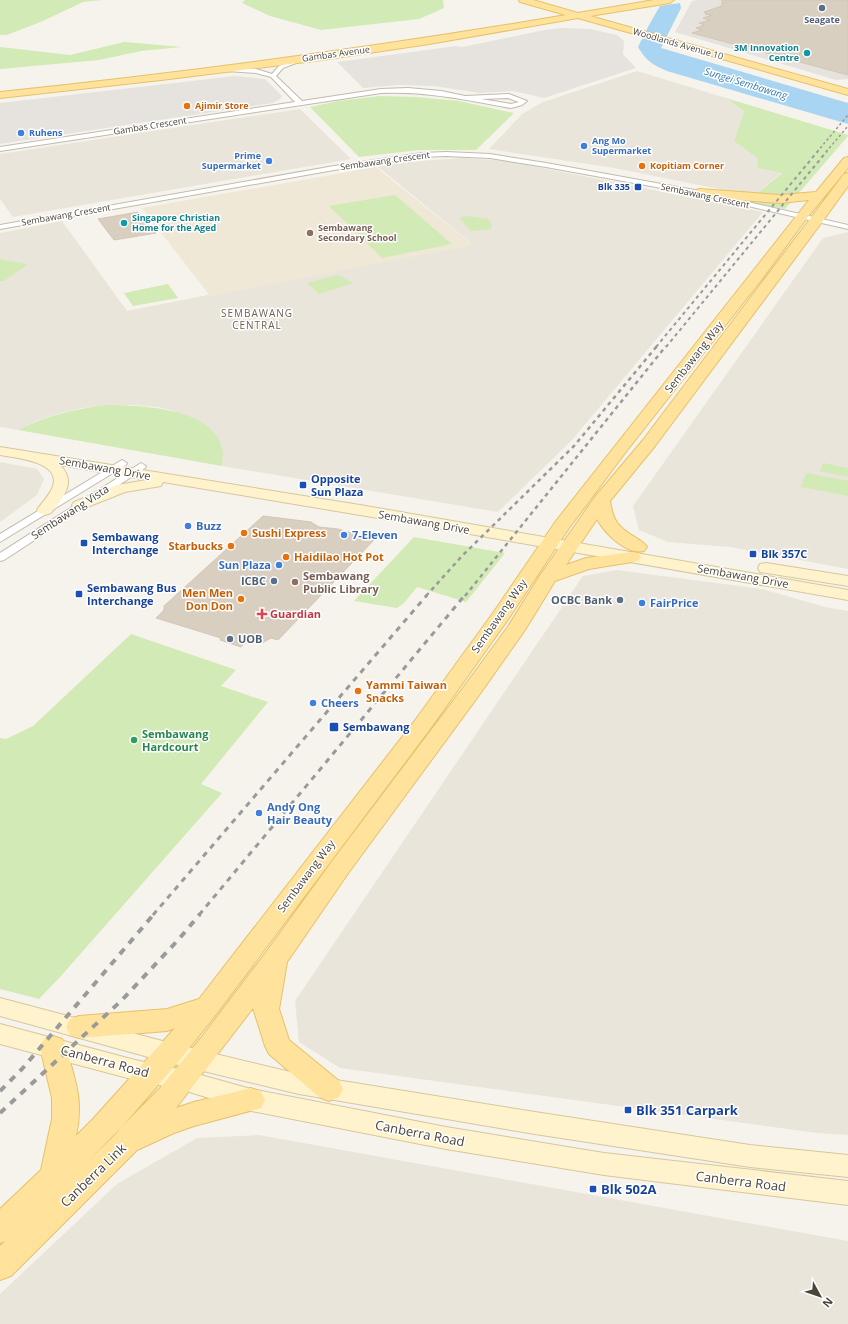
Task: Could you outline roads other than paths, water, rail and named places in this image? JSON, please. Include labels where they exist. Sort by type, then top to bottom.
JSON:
[{"type":"main road","points":[[542,0],[578,9]]},
{"type":"main road","name":"Gambas Avenue","points":[[0,95],[105,81],[225,69],[429,41],[544,21],[578,9],[638,0]]},
{"type":"main road","name":"Gambas Avenue","points":[[578,9],[590,13],[670,0]]},
{"type":"main road","points":[[526,1],[565,12],[578,9]]},
{"type":"main road","points":[[521,19],[534,13],[536,10],[526,1]]},
{"type":"main road","points":[[626,24],[620,17],[619,13],[628,7]]},
{"type":"main road","name":"Woodlands Avenue 10","points":[[578,9],[606,24],[848,92]]},
{"type":"main road","name":"Gambas Avenue","points":[[160,75],[419,36],[565,12]]},
{"type":"main road","name":"Woodlands Avenue 10","points":[[590,13],[848,85]]},
{"type":"main road","points":[[544,21],[574,21],[606,24]]},
{"type":"main road","name":"Gambas Avenue","points":[[0,89],[105,81]]},
{"type":"main road","name":"Sembawang Way","points":[[152,1073],[208,1006],[423,724],[500,617],[552,539],[619,450],[753,282],[812,220],[819,195],[848,160]]},
{"type":"main road","name":"Sembawang Way","points":[[191,1070],[276,958],[341,866],[475,687],[601,502],[648,443],[812,220],[848,177]]},
{"type":"main road","points":[[700,194],[780,199],[819,195]]},
{"type":"main road","name":"Sembawang Drive","points":[[0,442],[126,468],[179,481],[635,552],[848,581]]},
{"type":"main road","points":[[619,450],[634,451],[648,443]]},
{"type":"main road","name":"Sembawang Drive","points":[[0,450],[40,457],[126,468],[552,539]]},
{"type":"main road","points":[[40,457],[54,466],[61,474],[61,485],[56,496],[45,510]]},
{"type":"main road","points":[[80,505],[110,492],[134,485],[179,481]]},
{"type":"main road","points":[[601,502],[605,520],[610,528],[635,552]]},
{"type":"main road","points":[[548,578],[586,564],[635,552]]},
{"type":"main road","name":"Sembawang Drive","points":[[635,552],[848,595]]},
{"type":"main road","points":[[276,958],[266,1009],[278,1046],[329,1090]]},
{"type":"main road","points":[[79,1027],[167,1020],[208,1006]]},
{"type":"main road","name":"Canberra Road","points":[[0,1007],[79,1027],[170,1053],[191,1070],[251,1100],[446,1138],[604,1164],[848,1193]]},
{"type":"main road","name":"Canberra Road","points":[[0,1034],[152,1073],[191,1070],[299,1084],[527,1122],[750,1156],[848,1166]]},
{"type":"main road","points":[[53,1047],[66,1098],[66,1119],[53,1178]]},
{"type":"main road","name":"Canberra Link","points":[[0,1266],[125,1144],[191,1070]]},
{"type":"main road","points":[[0,1229],[103,1128],[152,1073]]},
{"type":"main road","points":[[125,1144],[165,1124],[194,1114],[251,1100]]},
{"type":"street","points":[[273,76],[281,68],[303,59]]},
{"type":"street","points":[[225,69],[256,71],[273,76],[300,103]]},
{"type":"street","name":"Gambas Crescent","points":[[0,149],[362,93],[400,90],[429,92],[468,97],[511,106],[520,104],[524,101],[509,96],[468,97]]},
{"type":"street","name":"Sembawang Crescent","points":[[0,227],[297,174],[422,155],[446,154],[509,158],[700,194],[812,220]]},
{"type":"street","name":"Sembawang Crescent","points":[[0,230],[326,173],[436,157],[484,159],[525,164],[812,220]]},
{"type":"street","points":[[812,220],[848,227]]},
{"type":"street","name":"Sembawang Vista","points":[[0,558],[80,505],[126,468]]},
{"type":"street","name":"Sembawang Vista","points":[[0,539],[45,510],[126,468]]},
{"type":"water","name":"Sungei Sembawang","points":[[680,3],[681,8],[661,48],[848,103],[848,124],[667,71],[650,62],[638,47],[649,25],[660,6]]},
{"type":"railway","points":[[817,152],[848,115]]},
{"type":"railway","points":[[826,152],[848,126]]},
{"type":"railway","points":[[656,347],[818,151]]},
{"type":"railway","points":[[666,347],[827,151]]},
{"type":"railway","points":[[426,596],[462,556],[574,446],[657,346]]},
{"type":"railway","points":[[465,596],[666,346]]},
{"type":"railway","points":[[153,915],[427,595]]},
{"type":"railway","points":[[199,915],[465,595]]},
{"type":"railway","points":[[0,1091],[22,1069],[154,914]]},
{"type":"railway","points":[[0,1113],[122,1000],[179,939],[200,914]]},
{"type":"place","name":"Seagate","points":[[822,8]]},
{"type":"place","name":"3M Innovation Centre","points":[[807,53]]},
{"type":"place","name":"Ajimir Store","points":[[187,106]]},
{"type":"place","name":"Ruhens","points":[[21,133]]},
{"type":"place","name":"Ang Mo Supermarket","points":[[584,146]]},
{"type":"place","name":"Prime Supermarket","points":[[269,161]]},
{"type":"place","name":"Kopitiam Corner","points":[[642,166]]},
{"type":"place","name":"Blk 335","points":[[638,187]]},
{"type":"place","name":"Singapore Christian Home for the Aged","points":[[124,223]]},
{"type":"place","name":"Sembawang Secondary School","points":[[310,233]]},
{"type":"place","name":"Opposite Sun Plaza","points":[[303,485]]},
{"type":"place","name":"Buzz","points":[[188,526]]},
{"type":"place","name":"Sushi Express","points":[[244,533]]},
{"type":"place","name":"7-Eleven","points":[[344,535]]},
{"type":"place","name":"Sembawang Interchange","points":[[84,543]]},
{"type":"place","name":"Starbucks","points":[[231,546]]},
{"type":"place","name":"Blk 357C","points":[[753,554]]},
{"type":"place","name":"Haidilao Hot Pot","points":[[286,557]]},
{"type":"place","name":"Sun Plaza","points":[[279,565]]},
{"type":"place","name":"ICBC","points":[[274,581]]},
{"type":"place","name":"Sembawang Public Library","points":[[295,582]]},
{"type":"place","name":"Sembawang Bus Interchange","points":[[79,594]]},
{"type":"place","name":"Men Men Don Don","points":[[241,599]]},
{"type":"place","name":"OCBC Bank","points":[[620,600]]},
{"type":"place","name":"FairPrice","points":[[642,603]]},
{"type":"place","name":"Guardian","points":[[262,614]]},
{"type":"place","name":"UOB","points":[[230,639]]},
{"type":"place","name":"Yammi Taiwan Snacks","points":[[358,691]]},
{"type":"place","name":"Cheers","points":[[313,703]]},
{"type":"place","name":"Sembawang","points":[[334,727]]},
{"type":"place","name":"Sembawang Hardcourt","points":[[134,740]]},
{"type":"place","name":"Andy Ong Hair Beauty","points":[[259,813]]},
{"type":"place","name":"Blk 351 Carpark","points":[[628,1110]]},
{"type":"place","name":"Blk 502A","points":[[593,1189]]},
{"type":"district","name":"SEMBAWANG CENTRAL","points":[[257,318]]}]
